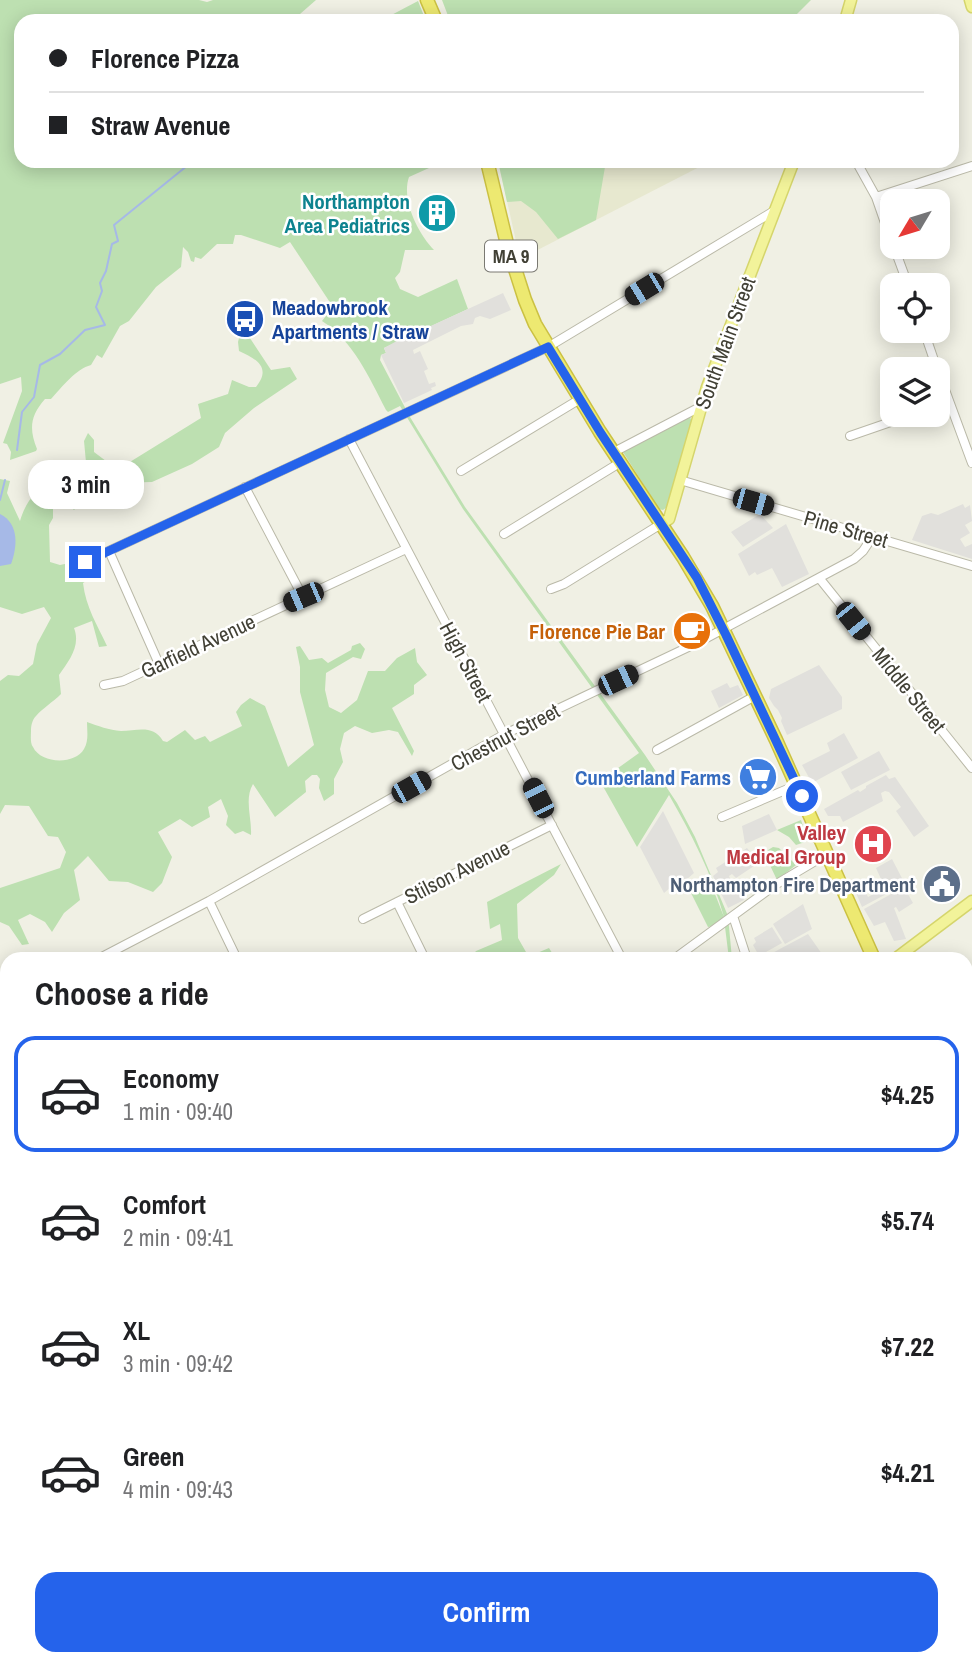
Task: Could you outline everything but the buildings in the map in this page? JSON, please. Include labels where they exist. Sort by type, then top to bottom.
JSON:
[{"type":"highway","name":"MA 9","points":[[489,168],[507,244],[530,313],[580,399],[697,578],[755,696],[871,952]]},
{"type":"main road","points":[[970,0],[972,7]]},
{"type":"main road","name":"South Main Street","points":[[661,524],[669,519],[717,359],[791,168]]},
{"type":"main road","points":[[904,952],[972,901]]},
{"type":"street","points":[[876,197],[972,166]]},
{"type":"street","points":[[860,168],[880,208]]},
{"type":"street","points":[[85,562],[548,347],[774,211]]},
{"type":"street","points":[[461,471],[580,399]]},
{"type":"street","points":[[950,404],[972,463]]},
{"type":"street","points":[[505,534],[617,457],[702,406]]},
{"type":"street","points":[[850,436],[880,426]]},
{"type":"street","name":"High Street","points":[[349,439],[618,952]]},
{"type":"street","name":"Pine Street","points":[[680,480],[972,566]]},
{"type":"street","points":[[245,487],[303,597]]},
{"type":"street","points":[[551,589],[564,584],[661,524]]},
{"type":"street","name":"Chestnut Street","points":[[111,952],[209,901],[505,734],[699,642],[820,579],[861,554],[873,536]]},
{"type":"street","name":"Garfield Avenue","points":[[104,685],[123,681],[406,550]]},
{"type":"street","points":[[109,551],[159,664]]},
{"type":"street","name":"Middle Street","points":[[820,579],[972,768]]},
{"type":"street","points":[[657,750],[755,696]]},
{"type":"street","points":[[722,817],[796,785]]},
{"type":"street","name":"Stilson Avenue","points":[[363,919],[552,825]]},
{"type":"street","points":[[684,952],[775,885],[827,854]]},
{"type":"street","points":[[209,901],[234,952]]},
{"type":"street","points":[[397,902],[422,952]]},
{"type":"street","points":[[733,916],[745,952]]},
{"type":"shaded area","points":[[500,168],[697,168],[520,259]]},
{"type":"shaded area","points":[[503,293],[511,310],[490,319],[480,316],[475,318],[473,324],[461,326],[413,350],[414,354],[420,351],[428,369],[424,371],[429,384],[435,382],[436,386],[404,403],[381,355],[386,353],[384,348],[406,336],[411,341],[411,335]]},
{"type":"shaded area","points":[[963,504],[965,508],[970,505],[972,521],[965,525],[970,533],[960,539],[965,547],[972,544],[972,559],[912,540],[922,516],[931,513],[938,515]]},
{"type":"shaded area","points":[[760,514],[773,528],[743,547],[731,532]]},
{"type":"shaded area","points":[[786,524],[809,574],[782,587],[772,568],[749,576],[738,554]]},
{"type":"shaded area","points":[[819,665],[842,697],[842,709],[787,735],[782,718],[769,698],[771,689]]},
{"type":"shaded area","points":[[727,683],[730,688],[738,685],[743,695],[719,708],[711,691]]},
{"type":"shaded area","points":[[844,733],[858,758],[812,783],[802,765],[830,751],[827,743]]},
{"type":"shaded area","points":[[879,751],[890,770],[851,790],[841,772]]},
{"type":"shaded area","points":[[886,775],[889,779],[895,777],[929,826],[914,837],[896,811],[901,807],[889,792],[885,791],[881,793],[883,801],[843,822],[840,816],[828,816],[824,809],[858,790],[860,792]]},
{"type":"shaded area","points":[[663,811],[694,873],[678,887],[671,887],[664,893],[640,847]]},
{"type":"shaded area","points":[[769,814],[777,830],[745,844],[742,826]]},
{"type":"shaded area","points":[[747,848],[751,853],[754,851],[757,864],[736,878],[732,874],[729,876],[731,881],[736,880],[744,900],[728,908],[713,876],[718,872],[716,868]]},
{"type":"shaded area","points":[[892,859],[905,884],[862,907],[856,893],[864,889],[868,897],[885,888],[876,868]]},
{"type":"shaded area","points":[[904,887],[913,903],[899,912],[894,908],[906,939],[894,941],[885,922],[874,926],[864,909]]},
{"type":"shaded area","points":[[803,904],[812,929],[785,944],[773,924]]},
{"type":"shaded area","points":[[772,927],[782,943],[766,952],[757,952],[753,945],[756,942],[754,938]]},
{"type":"shaded area","points":[[808,934],[821,952],[774,952]]},
{"type":"green space","points":[[0,0],[316,0],[300,14],[14,14],[14,168],[429,168],[409,177],[407,196],[412,216],[434,250],[405,250],[400,272],[395,278],[400,289],[418,297],[457,279],[468,309],[384,348],[386,353],[381,355],[380,360],[410,417],[465,507],[677,803],[695,837],[728,916],[731,952],[728,952],[724,919],[708,927],[689,889],[690,885],[699,889],[711,884],[724,917],[700,854],[669,795],[637,847],[600,781],[639,753],[463,509],[400,406],[388,412],[386,410],[352,350],[322,321],[333,307],[290,242],[280,248],[235,235],[233,244],[217,244],[201,259],[195,257],[194,262],[183,247],[181,267],[156,287],[129,321],[120,326],[102,358],[97,355],[91,365],[75,374],[51,399],[45,399],[40,405],[32,423],[36,451],[10,460],[11,452],[7,444],[3,443],[22,391],[21,377],[0,384]]},
{"type":"green space","points":[[442,0],[811,0],[797,14],[447,14]]},
{"type":"green space","points":[[418,1],[423,14],[393,14]]},
{"type":"green space","points":[[500,168],[605,168],[596,220],[558,239],[536,212],[521,201],[507,202]]},
{"type":"green space","points":[[242,326],[271,370],[290,367],[297,379],[254,408],[225,433],[219,447],[192,464],[152,482],[119,483],[107,472],[76,488],[82,501],[74,510],[65,501],[53,509],[53,518],[49,525],[50,562],[60,565],[74,562],[102,571],[83,583],[89,608],[107,646],[99,647],[92,621],[74,628],[75,647],[59,675],[61,694],[34,719],[31,729],[32,745],[43,757],[58,760],[73,758],[86,746],[87,722],[121,731],[150,730],[167,742],[185,730],[195,740],[205,736],[210,742],[242,726],[236,712],[250,698],[265,706],[288,767],[314,745],[300,692],[300,667],[296,647],[300,646],[309,660],[322,658],[328,663],[360,643],[365,649],[361,659],[353,657],[326,673],[325,690],[329,707],[341,713],[357,700],[368,671],[385,671],[397,658],[415,648],[417,662],[427,675],[414,685],[414,694],[392,708],[414,751],[412,756],[398,732],[389,730],[372,733],[355,726],[344,733],[340,749],[343,762],[334,779],[334,794],[324,801],[319,788],[320,779],[317,775],[312,775],[305,781],[306,792],[275,817],[253,784],[249,802],[251,835],[243,831],[235,834],[226,825],[228,816],[221,799],[208,807],[210,817],[192,827],[180,819],[158,832],[172,857],[162,883],[153,892],[128,882],[109,881],[88,856],[74,870],[80,900],[64,913],[52,932],[45,922],[30,914],[18,920],[29,944],[22,945],[9,926],[0,922],[0,888],[60,868],[66,852],[58,837],[48,836],[29,806],[5,805],[0,814],[0,681],[8,675],[19,676],[33,664],[37,644],[51,618],[44,607],[22,614],[0,607],[0,479],[10,481],[7,493],[20,521],[25,507],[38,492],[87,473],[84,441],[88,433],[94,440],[94,452],[106,461],[125,465],[201,418],[198,404],[228,394],[232,380],[256,387],[261,380],[262,369],[251,357],[239,351]]},
{"type":"green space","points":[[690,417],[692,422],[667,507],[659,509],[623,452]]},
{"type":"green space","points":[[801,820],[804,829],[801,833],[805,842],[796,845],[777,830]]},
{"type":"green space","points":[[779,848],[796,865],[777,880],[766,857],[768,850]]},
{"type":"green space","points":[[561,864],[554,875],[517,904],[518,938],[526,952],[475,952],[502,940],[500,924],[490,929],[487,902]]},
{"type":"water","points":[[0,514],[14,530],[15,551],[11,564],[0,566]]},
{"type":"waterway","points":[[17,450],[22,412],[34,397],[40,365],[60,354],[85,330],[105,325],[96,307],[112,244],[118,241],[114,225],[184,168]]},
{"type":"waterway","points":[[0,500],[5,480]]},
{"type":"place","name":"Northampton Area Pediatrics","points":[[437,213]]},
{"type":"place","name":"Meadowbrook Apartments / Straw","points":[[245,319]]},
{"type":"place","name":"Florence Pie Bar","points":[[692,631]]},
{"type":"place","name":"Cumberland Farms","points":[[758,777]]},
{"type":"place","name":"Valley Medical Group","points":[[873,844]]},
{"type":"place","name":"Northampton Fire Department","points":[[942,884]]},
{"type":"route","points":[[85,562],[548,347],[600,432],[697,578],[802,796]]}]
